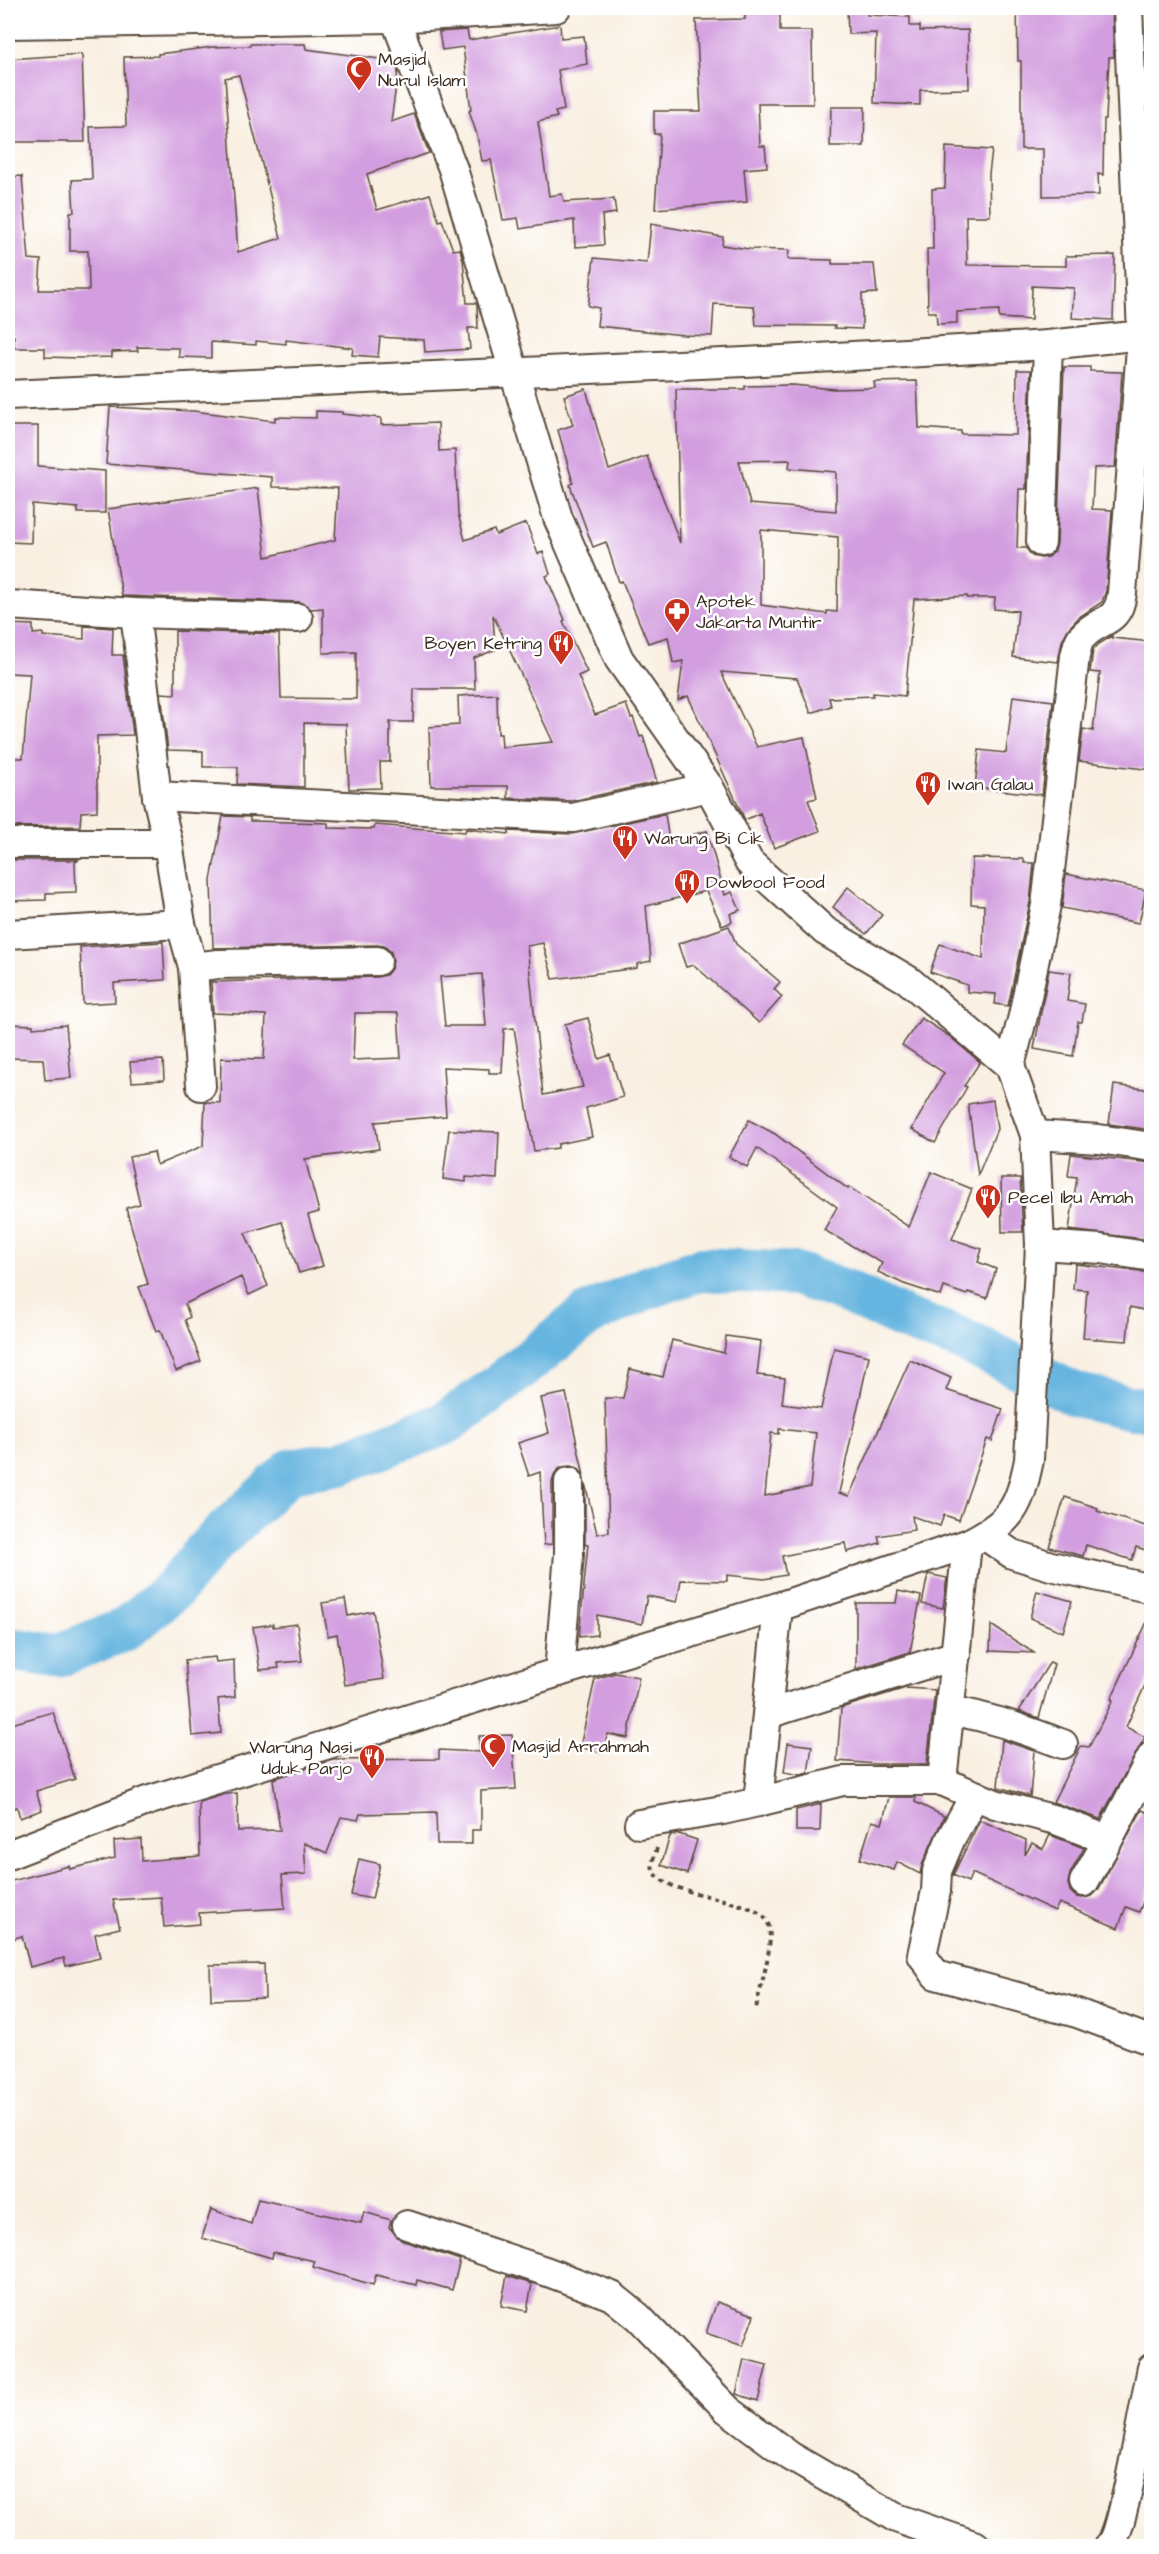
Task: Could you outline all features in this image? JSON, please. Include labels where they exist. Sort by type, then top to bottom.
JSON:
[{"type":"street","points":[[8,24],[556,8]]},
{"type":"street","points":[[1010,1066],[1026,1006],[1046,905],[1075,656],[1082,636],[1116,614],[1120,607],[1147,334],[1128,8]]},
{"type":"street","points":[[8,1856],[147,1802],[559,1672],[778,1607],[976,1540],[1006,1519],[1022,1493],[1029,1460],[1040,1245],[1035,1134],[1010,1066],[908,980],[825,931],[749,862],[709,787],[619,659],[558,518],[453,169],[392,13]]},
{"type":"street","points":[[8,395],[513,373],[1087,343],[1147,334]]},
{"type":"street","points":[[1041,542],[1048,345]]},
{"type":"street","points":[[8,604],[135,613],[298,618]]},
{"type":"street","points":[[135,613],[157,796],[168,843],[181,924],[193,966],[201,1086]]},
{"type":"street","points":[[157,796],[573,818],[709,787]]},
{"type":"street","points":[[8,843],[168,843]]},
{"type":"street","points":[[8,934],[181,924]]},
{"type":"street","points":[[193,966],[377,962]]},
{"type":"street","points":[[1035,1134],[1099,1139],[1152,1147]]},
{"type":"street","points":[[1040,1245],[1101,1249],[1152,1257]]},
{"type":"street","points":[[559,1672],[569,1554],[569,1482]]},
{"type":"street","points":[[976,1540],[1050,1566],[1152,1589]]},
{"type":"street","points":[[942,1781],[956,1655],[976,1540]]},
{"type":"street","points":[[758,1802],[778,1607]]},
{"type":"street","points":[[768,1714],[956,1655]]},
{"type":"street","points":[[950,1710],[1016,1725],[1063,1744]]},
{"type":"street","points":[[1084,1882],[1152,1756]]},
{"type":"street","points":[[652,1821],[758,1802],[843,1781],[942,1781],[995,1804],[1056,1820],[1108,1840]]},
{"type":"street","points":[[975,1796],[951,1838],[937,1871],[936,1891],[922,1955],[928,1965],[936,1975],[1077,2013],[1152,2041]]},
{"type":"street","points":[[407,2225],[612,2296],[638,2317],[728,2410],[790,2456],[896,2518],[976,2547]]},
{"type":"street","points":[[1110,2547],[1114,2543],[1121,2516],[1152,2368]]},
{"type":"path","points":[[652,1821],[653,1871],[659,1878],[703,1895],[758,1910],[767,1921],[771,1936],[756,2009]]},
{"type":"building","points":[[847,8],[867,8],[867,15],[910,17],[910,26],[920,26],[920,31],[968,30],[969,89],[920,90],[920,105],[874,103],[876,33],[848,34]]},
{"type":"building","points":[[1017,8],[1112,8],[1114,57],[1109,57],[1106,119],[1104,119],[1103,175],[1098,174],[1099,195],[1043,196],[1043,149],[1021,149],[1021,61],[1018,61]]},
{"type":"building","points":[[745,10],[780,10],[780,31],[812,31],[813,104],[758,104],[760,146],[765,146],[767,167],[744,169],[747,202],[655,209],[660,134],[654,134],[654,111],[701,111],[696,20],[745,19]]},
{"type":"building","points":[[560,25],[561,38],[584,36],[587,64],[558,70],[564,110],[555,112],[557,117],[538,122],[549,196],[562,194],[564,202],[614,199],[616,213],[602,215],[604,245],[575,247],[574,220],[520,229],[518,218],[503,220],[491,160],[482,161],[469,111],[471,110],[463,47],[442,50],[439,32],[467,30],[469,40]]},
{"type":"building","points":[[250,44],[305,44],[306,49],[394,61],[398,71],[391,122],[414,114],[429,153],[367,174],[377,210],[430,194],[439,221],[442,220],[453,250],[460,249],[467,303],[476,303],[477,306],[478,328],[468,328],[470,349],[425,352],[424,340],[380,337],[378,357],[352,355],[353,348],[286,340],[286,344],[256,341],[256,345],[211,342],[211,358],[179,357],[179,348],[137,347],[138,351],[112,352],[112,357],[79,358],[45,357],[45,348],[14,348],[14,336],[8,336],[8,177],[22,176],[29,259],[41,260],[39,290],[89,290],[88,251],[70,251],[70,212],[74,212],[72,180],[92,179],[90,127],[126,126],[124,57],[158,56],[158,54],[213,47],[250,46]],"holes":[[[239,75],[281,238],[238,252],[225,78]]]},
{"type":"building","points":[[82,54],[85,142],[8,142],[8,59]]},
{"type":"building","points":[[831,107],[865,107],[864,146],[830,146]]},
{"type":"building","points":[[946,147],[992,150],[989,174],[990,216],[966,216],[967,265],[1066,266],[1066,256],[1115,255],[1113,320],[1072,318],[1074,288],[1032,286],[1031,320],[999,318],[999,310],[957,312],[957,323],[937,324],[936,312],[928,312],[927,249],[933,249],[932,189],[945,188]]},
{"type":"building","points":[[651,224],[723,237],[722,245],[749,249],[789,250],[788,259],[832,260],[832,264],[874,264],[877,293],[862,294],[862,329],[834,328],[835,326],[756,325],[754,306],[714,304],[712,336],[597,326],[599,308],[588,306],[594,258],[647,263]]},
{"type":"building","points":[[1064,367],[1090,367],[1090,371],[1122,372],[1115,467],[1094,468],[1092,509],[1112,510],[1106,591],[1102,602],[1079,617],[1068,629],[1062,641],[1058,662],[1013,657],[1018,611],[994,609],[995,598],[967,598],[967,596],[914,599],[905,696],[873,693],[873,696],[829,698],[831,706],[811,713],[797,678],[721,672],[757,747],[804,737],[817,798],[808,800],[820,831],[774,848],[760,813],[745,820],[688,696],[678,700],[683,661],[673,663],[668,637],[648,643],[622,581],[619,582],[606,542],[593,547],[570,485],[573,483],[558,430],[573,425],[564,396],[586,389],[609,470],[647,456],[680,543],[676,389],[745,389],[745,386],[793,385],[834,389],[875,388],[874,382],[917,381],[919,428],[961,431],[961,434],[1016,435],[1017,370],[1031,370],[1026,489],[1019,489],[1017,548],[1026,548],[1032,556],[1041,558],[1048,557],[1055,551]],"holes":[[[790,460],[789,468],[836,472],[836,511],[750,504],[739,461]],[[761,530],[838,537],[837,612],[827,611],[827,614],[761,605]]]},
{"type":"building","points":[[110,407],[193,411],[275,421],[275,417],[316,418],[316,411],[342,412],[342,414],[381,418],[381,425],[438,423],[439,451],[455,450],[458,514],[465,540],[494,530],[496,535],[526,523],[538,554],[543,552],[550,574],[546,576],[565,620],[563,621],[587,672],[578,676],[595,715],[626,704],[640,737],[643,736],[657,782],[572,801],[508,798],[508,786],[431,786],[429,727],[459,725],[458,696],[497,694],[498,734],[501,734],[502,747],[553,742],[493,615],[495,650],[474,658],[475,689],[414,689],[413,722],[390,722],[390,762],[380,762],[381,788],[349,789],[346,724],[304,723],[304,787],[237,784],[238,767],[203,767],[203,751],[168,750],[161,693],[175,694],[175,631],[279,634],[281,698],[356,699],[356,652],[323,653],[323,608],[311,609],[299,602],[122,596],[108,509],[258,488],[266,557],[335,540],[338,488],[272,487],[272,477],[106,464]]},
{"type":"building","points":[[8,426],[38,426],[38,466],[105,471],[105,513],[78,513],[78,508],[32,504],[31,543],[8,542]]},
{"type":"building","points":[[8,624],[33,625],[33,634],[43,633],[43,636],[84,639],[84,626],[113,628],[112,655],[123,655],[133,735],[97,736],[97,811],[81,812],[80,826],[8,827],[8,758],[23,758],[30,674],[8,673]]},
{"type":"building","points":[[1112,636],[1112,638],[1152,642],[1152,770],[1079,761],[1083,729],[1093,731],[1100,673],[1090,672],[1093,650]]},
{"type":"building","points":[[1013,696],[1053,701],[1042,795],[975,787],[979,750],[1006,753]]},
{"type":"building","points":[[665,814],[669,841],[707,831],[725,895],[732,892],[740,910],[730,914],[732,922],[722,926],[706,891],[646,906],[651,961],[637,964],[637,968],[553,979],[543,943],[527,946],[543,1095],[583,1087],[565,1024],[588,1018],[599,1059],[610,1055],[623,1097],[586,1108],[592,1137],[558,1144],[558,1148],[534,1151],[514,1028],[504,1029],[502,1073],[489,1073],[489,1069],[443,1067],[446,1116],[375,1122],[379,1149],[305,1159],[319,1212],[308,1215],[323,1266],[299,1273],[282,1222],[245,1233],[268,1286],[249,1295],[241,1277],[185,1304],[190,1317],[185,1320],[201,1361],[176,1371],[160,1330],[156,1331],[139,1287],[148,1284],[126,1208],[140,1204],[129,1157],[154,1152],[157,1165],[203,1146],[205,1102],[220,1103],[221,1058],[264,1059],[266,1015],[213,1013],[211,982],[377,977],[386,975],[393,961],[391,952],[384,946],[377,945],[213,948],[211,880],[223,816],[250,817],[250,821],[328,823],[328,828],[374,829],[375,825],[465,832],[466,829],[509,834],[509,831],[572,834]],"holes":[[[482,974],[486,1026],[445,1026],[440,977]],[[355,1013],[398,1013],[401,1058],[353,1060]]]},
{"type":"building","points":[[972,858],[1024,859],[1024,863],[1034,863],[1030,902],[1008,1006],[995,1004],[996,994],[967,992],[967,985],[930,972],[940,944],[983,959],[984,905],[971,904]]},
{"type":"building","points":[[8,860],[79,860],[75,862],[76,892],[46,893],[46,900],[8,901]]},
{"type":"building","points":[[1066,874],[1146,890],[1139,923],[1062,908]]},
{"type":"building","points":[[848,887],[882,915],[866,934],[833,907]]},
{"type":"building","points":[[729,926],[736,944],[780,982],[774,989],[782,997],[759,1023],[694,965],[686,967],[678,944]]},
{"type":"building","points":[[163,942],[165,980],[114,983],[115,1002],[83,1004],[80,947]]},
{"type":"building","points":[[1049,970],[1071,973],[1067,1001],[1085,1004],[1082,1022],[1078,1022],[1073,1056],[1034,1049]]},
{"type":"building","points":[[921,1018],[949,1036],[980,1062],[964,1086],[967,1087],[935,1143],[912,1129],[944,1073],[902,1045]]},
{"type":"building","points":[[8,1024],[33,1025],[33,1028],[66,1025],[71,1078],[45,1080],[43,1059],[8,1058]]},
{"type":"building","points":[[163,1060],[164,1080],[132,1082],[130,1062]]},
{"type":"building","points":[[1114,1085],[1152,1090],[1152,1130],[1109,1124]]},
{"type":"building","points":[[993,1100],[997,1129],[978,1175],[968,1104]]},
{"type":"building","points":[[749,1120],[775,1134],[848,1189],[849,1187],[909,1227],[931,1172],[972,1189],[952,1239],[982,1249],[978,1262],[996,1269],[987,1298],[968,1292],[967,1295],[944,1287],[941,1296],[904,1284],[878,1272],[882,1263],[824,1230],[837,1207],[757,1148],[747,1167],[729,1157]]},
{"type":"building","points":[[449,1130],[499,1132],[497,1179],[466,1177],[466,1182],[443,1179]]},
{"type":"building","points":[[1071,1154],[1152,1163],[1152,1240],[1069,1230],[1077,1177],[1068,1176]]},
{"type":"building","points":[[1001,1178],[1020,1178],[1023,1232],[1002,1232]]},
{"type":"building","points":[[1075,1264],[1152,1273],[1152,1312],[1130,1307],[1127,1341],[1083,1338],[1087,1290],[1073,1289]]},
{"type":"building","points":[[726,1336],[761,1341],[757,1375],[785,1378],[782,1404],[821,1409],[834,1348],[869,1356],[839,1493],[849,1496],[910,1360],[951,1378],[946,1390],[1003,1409],[992,1441],[987,1439],[959,1520],[944,1515],[940,1526],[912,1516],[914,1530],[878,1536],[880,1543],[847,1552],[845,1543],[782,1556],[786,1575],[764,1579],[727,1575],[727,1581],[681,1580],[677,1602],[647,1596],[642,1624],[597,1615],[597,1635],[579,1637],[588,1544],[585,1544],[585,1483],[597,1534],[609,1532],[605,1398],[623,1398],[630,1369],[663,1377],[672,1340],[724,1353]],"holes":[[[779,1429],[816,1433],[810,1487],[765,1496],[771,1433],[779,1434]]]},
{"type":"building","points":[[566,1393],[584,1476],[578,1468],[570,1466],[561,1467],[555,1473],[552,1482],[552,1544],[544,1545],[540,1472],[529,1476],[518,1443],[549,1433],[541,1398]]},
{"type":"building","points":[[1065,1497],[1098,1508],[1097,1511],[1152,1528],[1152,1552],[1136,1547],[1132,1560],[1086,1545],[1083,1556],[1049,1547]]},
{"type":"building","points":[[928,1574],[947,1578],[943,1608],[922,1604]]},
{"type":"building","points":[[898,1591],[921,1596],[910,1652],[856,1669],[856,1603],[896,1603]]},
{"type":"building","points":[[1037,1591],[1072,1601],[1063,1632],[1030,1618]]},
{"type":"building","points":[[345,1599],[348,1616],[373,1611],[384,1679],[345,1685],[337,1634],[328,1636],[322,1603]]},
{"type":"building","points":[[1152,1611],[1152,1670],[1126,1727],[1145,1737],[1100,1819],[1053,1802],[1081,1746],[1089,1747],[1113,1700],[1111,1699]]},
{"type":"building","points":[[273,1624],[273,1627],[297,1624],[302,1661],[278,1663],[279,1668],[260,1670],[253,1627]]},
{"type":"building","points":[[991,1625],[1034,1653],[990,1651]]},
{"type":"building","points":[[215,1657],[216,1662],[234,1660],[235,1697],[218,1699],[221,1733],[192,1736],[185,1660]]},
{"type":"building","points":[[1050,1662],[1054,1664],[1039,1718],[1019,1711]]},
{"type":"building","points":[[615,1673],[639,1677],[628,1738],[608,1734],[602,1753],[580,1747],[595,1679]]},
{"type":"building","points":[[906,1688],[935,1690],[927,1764],[837,1761],[841,1708]]},
{"type":"building","points":[[53,1712],[75,1779],[36,1791],[42,1810],[20,1818],[17,1807],[8,1810],[8,1725]]},
{"type":"building","points":[[512,1735],[516,1789],[481,1791],[481,1830],[472,1830],[472,1844],[437,1844],[436,1812],[360,1814],[358,1820],[341,1817],[327,1853],[304,1843],[306,1874],[282,1875],[285,1908],[199,1913],[200,1924],[164,1927],[161,1897],[113,1900],[120,1928],[95,1934],[100,1958],[66,1966],[64,1958],[30,1967],[22,1936],[8,1940],[8,1882],[69,1866],[70,1869],[115,1858],[114,1841],[141,1839],[142,1861],[200,1856],[199,1802],[237,1793],[238,1831],[280,1830],[273,1779],[333,1760],[439,1759],[439,1750],[480,1752],[479,1736]]},
{"type":"building","points":[[1002,1740],[1034,1751],[1030,1796],[998,1787]]},
{"type":"building","points":[[788,1743],[812,1746],[808,1773],[800,1775],[784,1772]]},
{"type":"building","points":[[889,1797],[916,1797],[915,1802],[944,1816],[920,1874],[897,1862],[894,1870],[860,1859],[872,1821],[882,1824]]},
{"type":"building","points":[[821,1804],[820,1831],[796,1831],[796,1810]]},
{"type":"building","points":[[1142,1810],[1152,1814],[1152,1879],[1139,1912],[1126,1907],[1118,1928],[1059,1903],[1055,1911],[972,1873],[968,1882],[953,1875],[980,1820],[1026,1840],[1025,1855],[1032,1843],[1043,1849],[1050,1835],[1084,1848],[1070,1874],[1068,1883],[1070,1891],[1076,1897],[1092,1896],[1098,1890]]},
{"type":"building","points":[[679,1834],[697,1840],[687,1874],[661,1865],[670,1836]]},
{"type":"building","points":[[359,1859],[380,1864],[372,1899],[351,1895]]},
{"type":"building","points":[[264,1964],[265,1998],[211,2000],[210,1965]]},
{"type":"building","points":[[258,2199],[361,2223],[364,2212],[391,2220],[389,2227],[401,2240],[460,2260],[452,2290],[417,2280],[416,2285],[376,2275],[373,2285],[313,2267],[315,2261],[273,2252],[272,2258],[202,2238],[211,2209],[251,2224]]},
{"type":"building","points":[[507,2276],[532,2284],[527,2311],[501,2306]]},
{"type":"building","points":[[717,2302],[754,2315],[743,2346],[706,2333]]},
{"type":"building","points":[[744,2359],[767,2365],[758,2401],[736,2394]]},
{"type":"waterway","points":[[8,1649],[57,1656],[126,1629],[176,1587],[208,1548],[290,1471],[340,1463],[444,1424],[494,1389],[587,1315],[646,1288],[702,1269],[796,1274],[845,1291],[908,1320],[958,1338],[1077,1395],[1132,1408],[1152,1409]]},
{"type":"place","name":"Masjid Nurul Islam","points":[[359,92]]},
{"type":"place","name":"Apotek Jakarta Muntir","points":[[677,634]]},
{"type":"place","name":"Boyen Ketring","points":[[561,666]]},
{"type":"place","name":"Iwan Galau","points":[[928,807]]},
{"type":"place","name":"Warung Bi Cik","points":[[625,861]]},
{"type":"place","name":"Dowbool Food","points":[[687,905]]},
{"type":"place","name":"Pecel Ibu Amah","points":[[988,1220]]},
{"type":"place","name":"Masjid Arrahmah","points":[[493,1769]]},
{"type":"place","name":"Warung Nasi Uduk Parjo","points":[[372,1780]]}]
